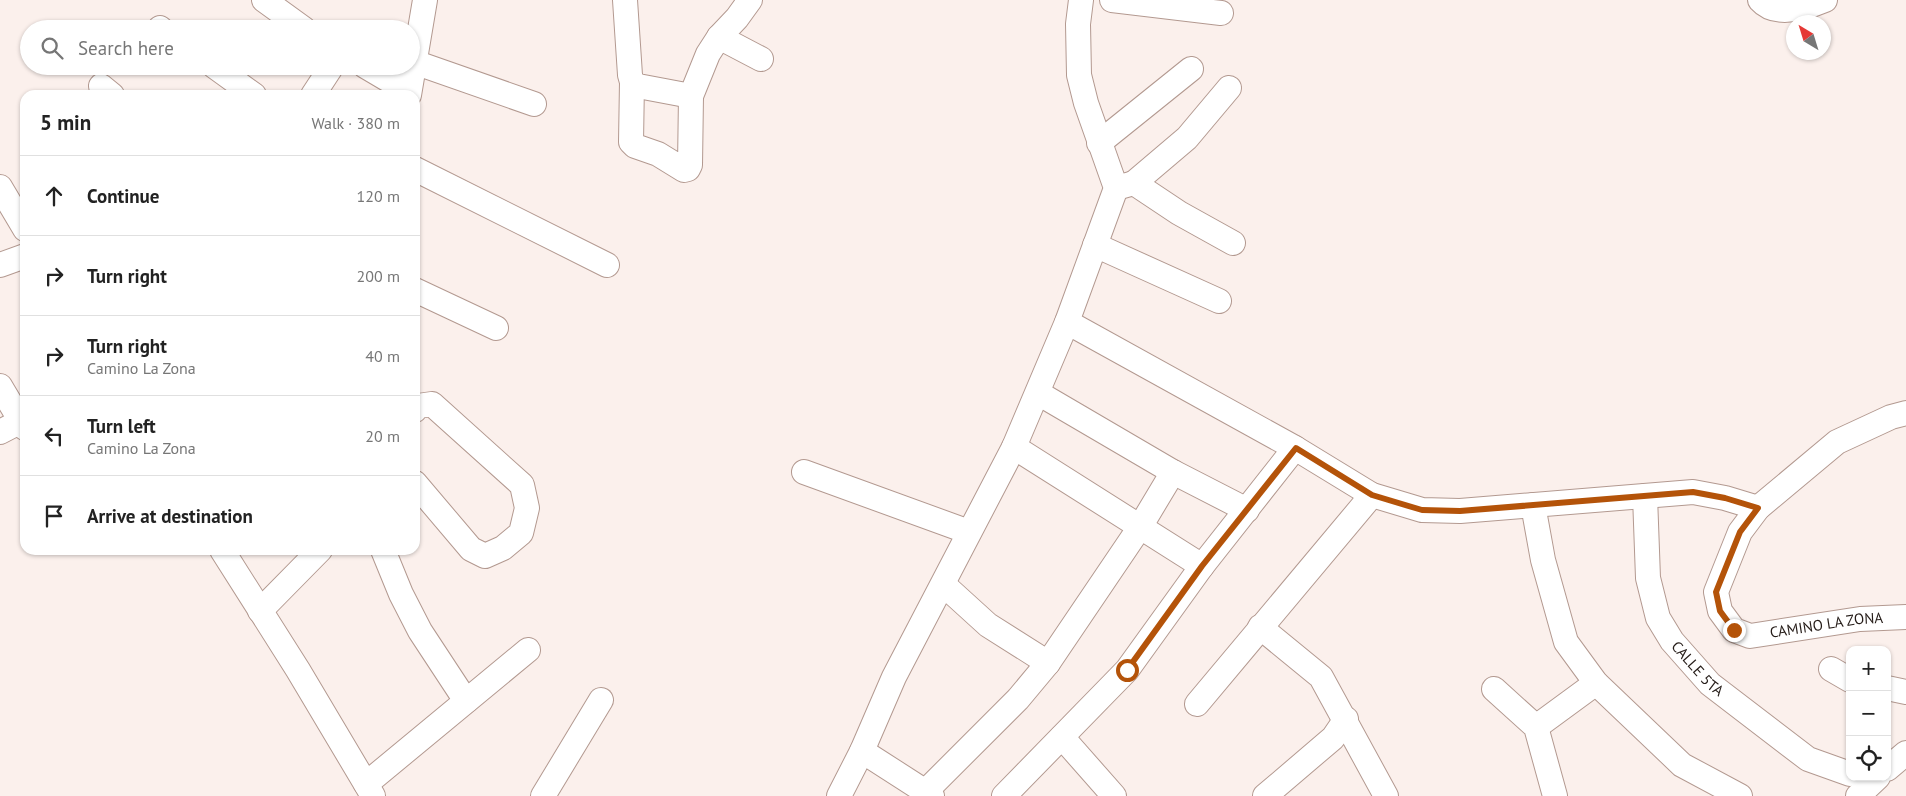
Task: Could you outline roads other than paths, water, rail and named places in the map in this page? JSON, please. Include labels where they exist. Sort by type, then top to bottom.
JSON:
[{"type":"street","points":[[264,0],[296,15]]},
{"type":"street","points":[[420,31],[426,0]]},
{"type":"street","points":[[625,0],[632,82],[631,142],[635,146],[658,154],[684,170],[688,169],[690,165],[691,96],[708,54],[719,37],[738,18],[750,0]]},
{"type":"street","points":[[1081,0],[1078,24],[1079,75],[1099,143],[1125,185],[1233,243]]},
{"type":"street","points":[[1112,0],[1221,13]]},
{"type":"street","points":[[1760,0],[1766,6],[1783,10],[1825,0]]},
{"type":"street","points":[[719,37],[761,58]]},
{"type":"street","points":[[420,64],[534,104]]},
{"type":"street","points":[[1099,143],[1190,69]]},
{"type":"street","points":[[226,75],[247,90]]},
{"type":"street","points":[[316,90],[326,75]]},
{"type":"street","points":[[379,75],[403,90]]},
{"type":"street","points":[[410,90],[412,75]]},
{"type":"street","points":[[632,82],[638,86],[691,96]]},
{"type":"street","points":[[839,796],[862,751],[894,677],[944,585],[969,532],[1014,447],[1067,322],[1095,246],[1125,185],[1187,138],[1229,88]]},
{"type":"street","points":[[420,172],[607,265]]},
{"type":"street","points":[[0,187],[20,221]]},
{"type":"street","points":[[1095,246],[1219,301]]},
{"type":"street","points":[[0,265],[20,258]]},
{"type":"street","points":[[420,292],[496,328]]},
{"type":"street","points":[[1067,322],[1296,448],[1372,495],[1422,510],[1460,511],[1693,492],[1725,498],[1758,508]]},
{"type":"street","points":[[0,386],[20,417]]},
{"type":"street","points":[[1038,393],[1173,472],[1247,510]]},
{"type":"street","points":[[420,406],[432,404],[522,485],[527,508],[522,533],[503,548],[485,556],[471,549],[420,489]]},
{"type":"street","name":"CAMINO LA ZONA","points":[[1906,413],[1891,417],[1837,442],[1758,508],[1740,532],[1716,592],[1720,611],[1734,630],[1750,636],[1860,619],[1906,617]]},
{"type":"street","points":[[0,432],[20,424]]},
{"type":"street","points":[[1014,447],[1202,566]]},
{"type":"street","points":[[1004,796],[1127,670],[1202,566],[1296,448]]},
{"type":"street","points":[[804,472],[969,532]]},
{"type":"street","points":[[862,751],[929,794],[1018,699],[1048,663],[1140,527],[1173,472]]},
{"type":"street","points":[[1197,704],[1372,495]]},
{"type":"street","name":"CALLE 5TA","points":[[1645,496],[1648,578],[1658,618],[1672,641],[1710,684],[1808,759],[1846,773]]},
{"type":"street","points":[[1533,505],[1543,560],[1566,642],[1596,683],[1682,764],[1740,796]]},
{"type":"street","points":[[225,555],[298,670],[369,790],[466,701],[528,650]]},
{"type":"street","points":[[260,611],[315,555]]},
{"type":"street","points":[[384,555],[420,631],[466,701]]},
{"type":"street","points":[[944,585],[988,625],[1048,663]]},
{"type":"street","points":[[1260,627],[1321,677],[1386,796]]},
{"type":"street","points":[[1536,727],[1596,683]]},
{"type":"street","points":[[1494,689],[1536,727],[1555,796]]},
{"type":"street","points":[[1891,689],[1906,692]]},
{"type":"street","points":[[543,796],[601,700]]},
{"type":"street","points":[[1265,796],[1333,738],[1346,720]]},
{"type":"street","points":[[1062,737],[1114,796]]},
{"type":"street","points":[[1891,765],[1906,753]]}]
